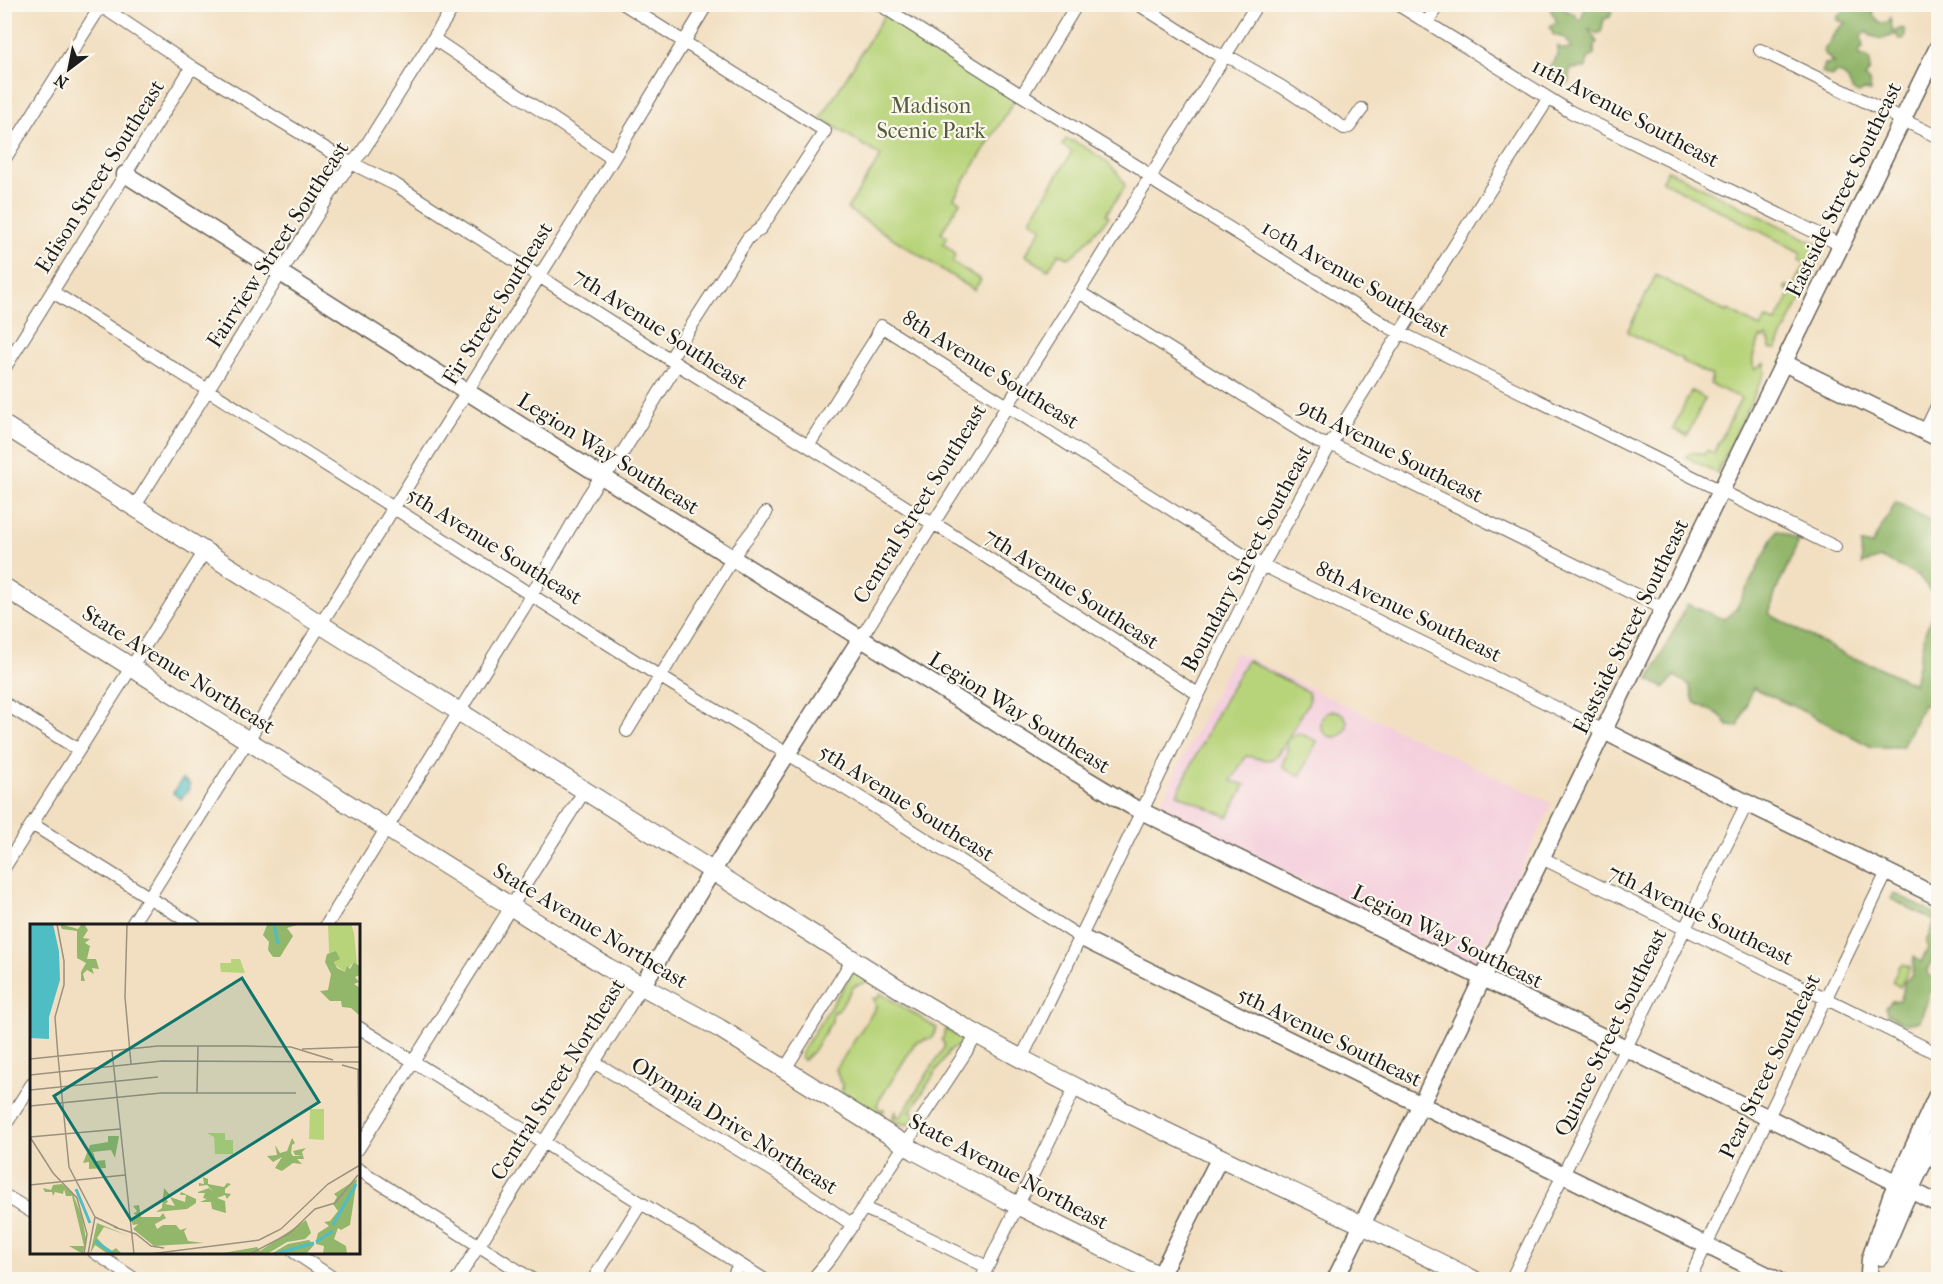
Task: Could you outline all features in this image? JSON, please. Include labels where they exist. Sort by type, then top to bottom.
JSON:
[{"type":"main road","points":[[4,425],[977,1035],[1021,1059],[1474,1280]]},
{"type":"main road","name":"State Avenue Northeast","points":[[4,587],[607,967],[705,1019],[939,1165],[1162,1278]]},
{"type":"street","name":"Fairview Street Southeast","points":[[135,506],[342,175],[362,152],[455,4]]},
{"type":"street","points":[[327,924],[532,594],[565,533],[602,475],[615,465],[745,243],[761,228],[825,131],[624,4]]},
{"type":"street","name":"Fir Street Southeast","points":[[132,924],[540,276],[707,4]]},
{"type":"street","name":"10th Avenue Southeast","points":[[879,4],[1140,168],[1150,178],[1401,332],[1835,547]]},
{"type":"street","points":[[1022,95],[1077,4]]},
{"type":"street","points":[[1138,4],[1224,57],[1236,60],[1344,128],[1349,127],[1362,109]]},
{"type":"street","name":"Central Street Southeast","points":[[712,870],[933,524],[1257,4]]},
{"type":"street","name":"11th Avenue Southeast","points":[[1397,4],[1548,99],[1841,245]]},
{"type":"street","points":[[1427,23],[1438,4]]},
{"type":"street","points":[[4,160],[101,5]]},
{"type":"street","name":"7th Avenue Southeast","points":[[101,5],[192,67],[352,164],[396,185],[674,362],[944,529],[1198,694]]},
{"type":"street","points":[[434,39],[613,159]]},
{"type":"street","name":"Eastside Street Southeast","points":[[1335,1280],[1938,46]]},
{"type":"street","points":[[1760,50],[1938,137]]},
{"type":"street","name":"Edison Street Southeast","points":[[4,369],[192,67]]},
{"type":"street","name":"Boundary Street Southeast","points":[[1021,1059],[1263,565],[1330,446],[1548,99]]},
{"type":"street","name":"Legion Way Southeast","points":[[125,174],[466,391],[1085,779],[1141,811],[1938,1204]]},
{"type":"street","name":"5th Avenue Southeast","points":[[53,292],[659,676],[859,797],[1080,937],[1777,1280]]},
{"type":"street","name":"9th Avenue Southeast","points":[[1079,292],[1318,442],[1664,609]]},
{"type":"street","name":"8th Avenue Southeast","points":[[808,446],[882,326],[1248,558],[1938,897]]},
{"type":"street","points":[[1784,363],[1932,435],[1938,404]]},
{"type":"street","points":[[627,731],[733,558],[766,513]]},
{"type":"street","points":[[4,868],[205,551]]},
{"type":"street","points":[[4,704],[79,750]]},
{"type":"street","points":[[360,1146],[585,790]]},
{"type":"street","name":"Quince Street Southeast","points":[[1511,1280],[1747,803]]},
{"type":"street","points":[[32,824],[192,924]]},
{"type":"street","name":"7th Avenue Southeast","points":[[1542,858],[1938,1054]]},
{"type":"street","name":"Central Street Northeast","points":[[457,1280],[642,986],[712,870]]},
{"type":"street","name":"Pear Street Southeast","points":[[1689,1280],[1887,872]]},
{"type":"street","points":[[785,1069],[853,959]]},
{"type":"street","points":[[360,1028],[765,1280]]},
{"type":"street","points":[[812,1280],[853,1225],[977,1035]]},
{"type":"street","name":"Olympia Drive Northeast","points":[[594,1062],[777,1173],[853,1225]]},
{"type":"street","points":[[981,1280],[1076,1086]]},
{"type":"street","points":[[4,1127],[30,1087]]},
{"type":"street","points":[[1867,1276],[1878,1263],[1903,1186],[1938,1093]]},
{"type":"street","points":[[1903,1186],[1938,1132]]},
{"type":"street","points":[[1162,1278],[1220,1157]]},
{"type":"street","points":[[360,1170],[533,1280]]},
{"type":"street","points":[[4,1195],[30,1211]]},
{"type":"street","points":[[593,1280],[641,1203]]},
{"type":"street","points":[[863,1209],[894,1221],[987,1267]]},
{"type":"street","points":[[97,1254],[136,1280]]},
{"type":"street","points":[[297,1254],[336,1280]]},
{"type":"street","points":[[730,1280],[740,1265]]},
{"type":"shaded area","points":[[1235,652],[1552,804],[1474,965],[1157,810]]},
{"type":"green space","points":[[1548,5],[1562,5],[1567,11],[1575,14],[1577,19],[1582,19],[1584,5],[1614,5],[1610,17],[1604,19],[1601,32],[1597,34],[1588,28],[1597,42],[1594,55],[1588,59],[1586,68],[1571,69],[1569,82],[1563,85],[1555,82],[1549,68],[1558,53],[1557,46],[1563,49],[1572,48],[1565,38],[1554,35],[1550,26],[1557,22]]},
{"type":"green space","points":[[1845,5],[1874,5],[1873,15],[1881,23],[1888,22],[1890,18],[1893,32],[1902,28],[1905,30],[1903,39],[1898,39],[1897,34],[1882,39],[1871,36],[1867,32],[1861,36],[1863,48],[1859,56],[1866,57],[1870,61],[1870,70],[1865,77],[1869,81],[1871,91],[1864,90],[1859,93],[1853,91],[1843,75],[1835,73],[1832,77],[1822,73],[1825,64],[1833,63],[1823,51],[1837,30],[1846,23],[1838,20],[1838,16],[1844,12]]},
{"type":"green space","name":"Madison Scenic Park","points":[[885,14],[1016,98],[954,198],[960,202],[941,233],[947,237],[943,244],[952,250],[955,256],[952,262],[981,280],[974,290],[847,209],[881,156],[821,118]]},
{"type":"green space","points":[[1066,139],[1101,158],[1117,172],[1125,187],[1106,214],[1109,217],[1077,252],[1068,258],[1059,253],[1048,270],[1025,255],[1042,228],[1030,220],[1072,152],[1062,145]]},
{"type":"green space","points":[[1667,170],[1821,246],[1824,250],[1776,349],[1770,349],[1766,336],[1760,338],[1754,354],[1753,366],[1755,370],[1765,363],[1765,372],[1717,473],[1685,457],[1694,453],[1704,455],[1707,450],[1714,453],[1741,398],[1710,384],[1712,376],[1627,332],[1656,275],[1761,328],[1766,319],[1776,322],[1791,293],[1785,288],[1786,286],[1793,288],[1806,263],[1799,259],[1802,253],[1662,181]]},
{"type":"green space","points":[[1691,391],[1705,398],[1687,436],[1673,429]]},
{"type":"green space","points":[[1896,502],[1938,525],[1938,600],[1918,575],[1881,558],[1862,564],[1861,544],[1872,544]]},
{"type":"green space","points":[[1777,530],[1799,541],[1776,591],[1769,614],[1847,656],[1874,665],[1914,684],[1925,632],[1938,603],[1938,703],[1923,705],[1902,747],[1872,747],[1753,688],[1738,727],[1728,726],[1720,715],[1694,702],[1690,686],[1675,676],[1664,688],[1649,680],[1687,604],[1724,619],[1736,609]]},
{"type":"green space","points":[[1247,660],[1308,692],[1310,700],[1288,738],[1299,733],[1317,741],[1300,776],[1283,768],[1287,740],[1278,754],[1271,759],[1246,756],[1231,781],[1245,785],[1228,817],[1177,794],[1215,717]]},
{"type":"green space","points":[[1334,711],[1343,715],[1347,724],[1343,733],[1334,737],[1325,733],[1321,724],[1325,715]]},
{"type":"green space","points":[[1894,893],[1938,915],[1937,945],[1928,969],[1929,976],[1938,978],[1937,989],[1931,991],[1920,1021],[1906,1024],[1887,1014],[1886,1007],[1892,1001],[1900,1000],[1904,982],[1912,975],[1914,957],[1921,962],[1928,948],[1926,942],[1935,921],[1891,899]]},
{"type":"green space","points":[[1900,965],[1910,967],[1900,987],[1892,982]]},
{"type":"green space","points":[[855,969],[868,977],[864,983],[854,986],[837,1012],[833,1011],[832,1021],[813,1051],[804,1060],[801,1058],[802,1051]]},
{"type":"green space","points":[[880,993],[937,1028],[931,1038],[915,1043],[877,1104],[879,1110],[884,1109],[881,1117],[842,1092],[842,1084],[836,1069],[876,1007],[873,998],[879,997]]},
{"type":"green space","points":[[946,1029],[964,1040],[949,1051],[910,1112],[914,1114],[911,1125],[893,1120],[896,1111],[897,1117],[901,1116],[945,1046],[942,1040]]},
{"type":"water","points":[[182,779],[190,784],[189,790],[181,799],[173,793]]}]
